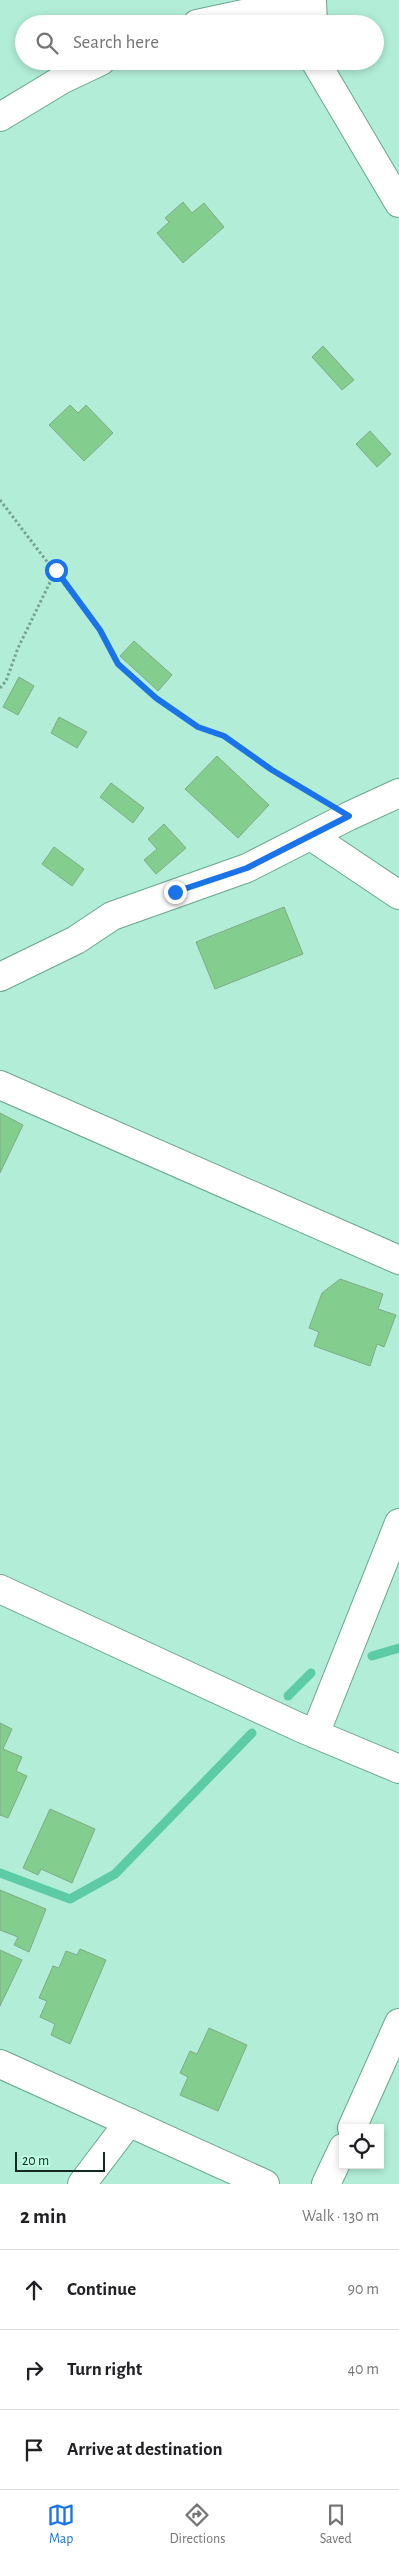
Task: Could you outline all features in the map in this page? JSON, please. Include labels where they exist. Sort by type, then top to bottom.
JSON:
[{"type":"street","points":[[239,15],[310,0],[312,15]]},
{"type":"street","points":[[0,117],[63,79],[82,70]]},
{"type":"street","points":[[320,70],[399,203]]},
{"type":"street","points":[[0,976],[76,940],[112,916],[247,868],[399,793]]},
{"type":"street","points":[[311,836],[399,895]]},
{"type":"street","points":[[0,1085],[399,1260]]},
{"type":"street","points":[[315,1734],[399,1523]]},
{"type":"street","points":[[0,1590],[315,1734],[399,1769]]},
{"type":"street","points":[[354,2124],[399,2023]]},
{"type":"street","points":[[0,2064],[265,2184]]},
{"type":"street","points":[[82,2184],[129,2122]]},
{"type":"street","points":[[326,2184],[339,2156]]},
{"type":"path","points":[[0,500],[56,570],[100,630],[118,664],[156,698],[198,727],[224,736],[272,770],[349,816]]},
{"type":"path","points":[[0,688],[6,681],[18,648],[56,570]]},
{"type":"building","points":[[183,202],[192,213],[204,203],[224,227],[183,263],[157,233],[169,222],[165,218]]},
{"type":"building","points":[[323,346],[354,380],[342,390],[312,357]]},
{"type":"building","points":[[70,405],[78,413],[86,405],[113,433],[84,461],[49,425]]},
{"type":"building","points":[[370,431],[391,454],[377,467],[356,444]]},
{"type":"building","points":[[134,641],[172,675],[158,691],[120,656]]},
{"type":"building","points":[[19,677],[34,686],[18,715],[3,707]]},
{"type":"building","points":[[59,717],[87,732],[77,748],[51,733]]},
{"type":"building","points":[[217,756],[269,805],[238,838],[185,789]]},
{"type":"building","points":[[111,783],[144,808],[133,823],[100,797]]},
{"type":"building","points":[[164,824],[186,848],[156,874],[144,860],[157,849],[148,839]]},
{"type":"building","points":[[54,847],[84,869],[72,886],[42,864]]},
{"type":"building","points":[[284,907],[303,954],[215,989],[196,942]]},
{"type":"building","points":[[0,1113],[23,1125],[0,1173]]},
{"type":"building","points":[[340,1279],[383,1294],[378,1309],[396,1315],[384,1347],[377,1344],[370,1366],[314,1346],[319,1332],[309,1328],[322,1293]]},
{"type":"building","points":[[0,1723],[12,1729],[3,1749],[22,1757],[16,1771],[27,1776],[8,1818],[0,1815]]},
{"type":"building","points":[[50,1809],[95,1829],[72,1883],[41,1869],[38,1875],[23,1868]]},
{"type":"building","points":[[0,1890],[46,1909],[29,1952],[14,1945],[18,1937],[0,1930]]},
{"type":"building","points":[[80,1949],[106,1960],[70,2044],[51,2035],[55,2024],[40,2017],[47,2001],[39,1998],[53,1966],[59,1968],[66,1951],[77,1955]]},
{"type":"building","points":[[0,1950],[22,1960],[0,2006]]},
{"type":"building","points":[[209,2028],[247,2045],[218,2111],[180,2095],[188,2077],[180,2073],[190,2051],[197,2054]]},
{"type":"waterway","points":[[372,1656],[399,1648]]},
{"type":"waterway","points":[[288,1696],[311,1673]]},
{"type":"waterway","points":[[0,1873],[70,1899],[115,1874],[252,1733]]},
{"type":"route","points":[[56,570],[100,630],[118,664],[156,698],[198,727],[224,736],[272,770],[349,816],[247,868],[175,892]]}]
